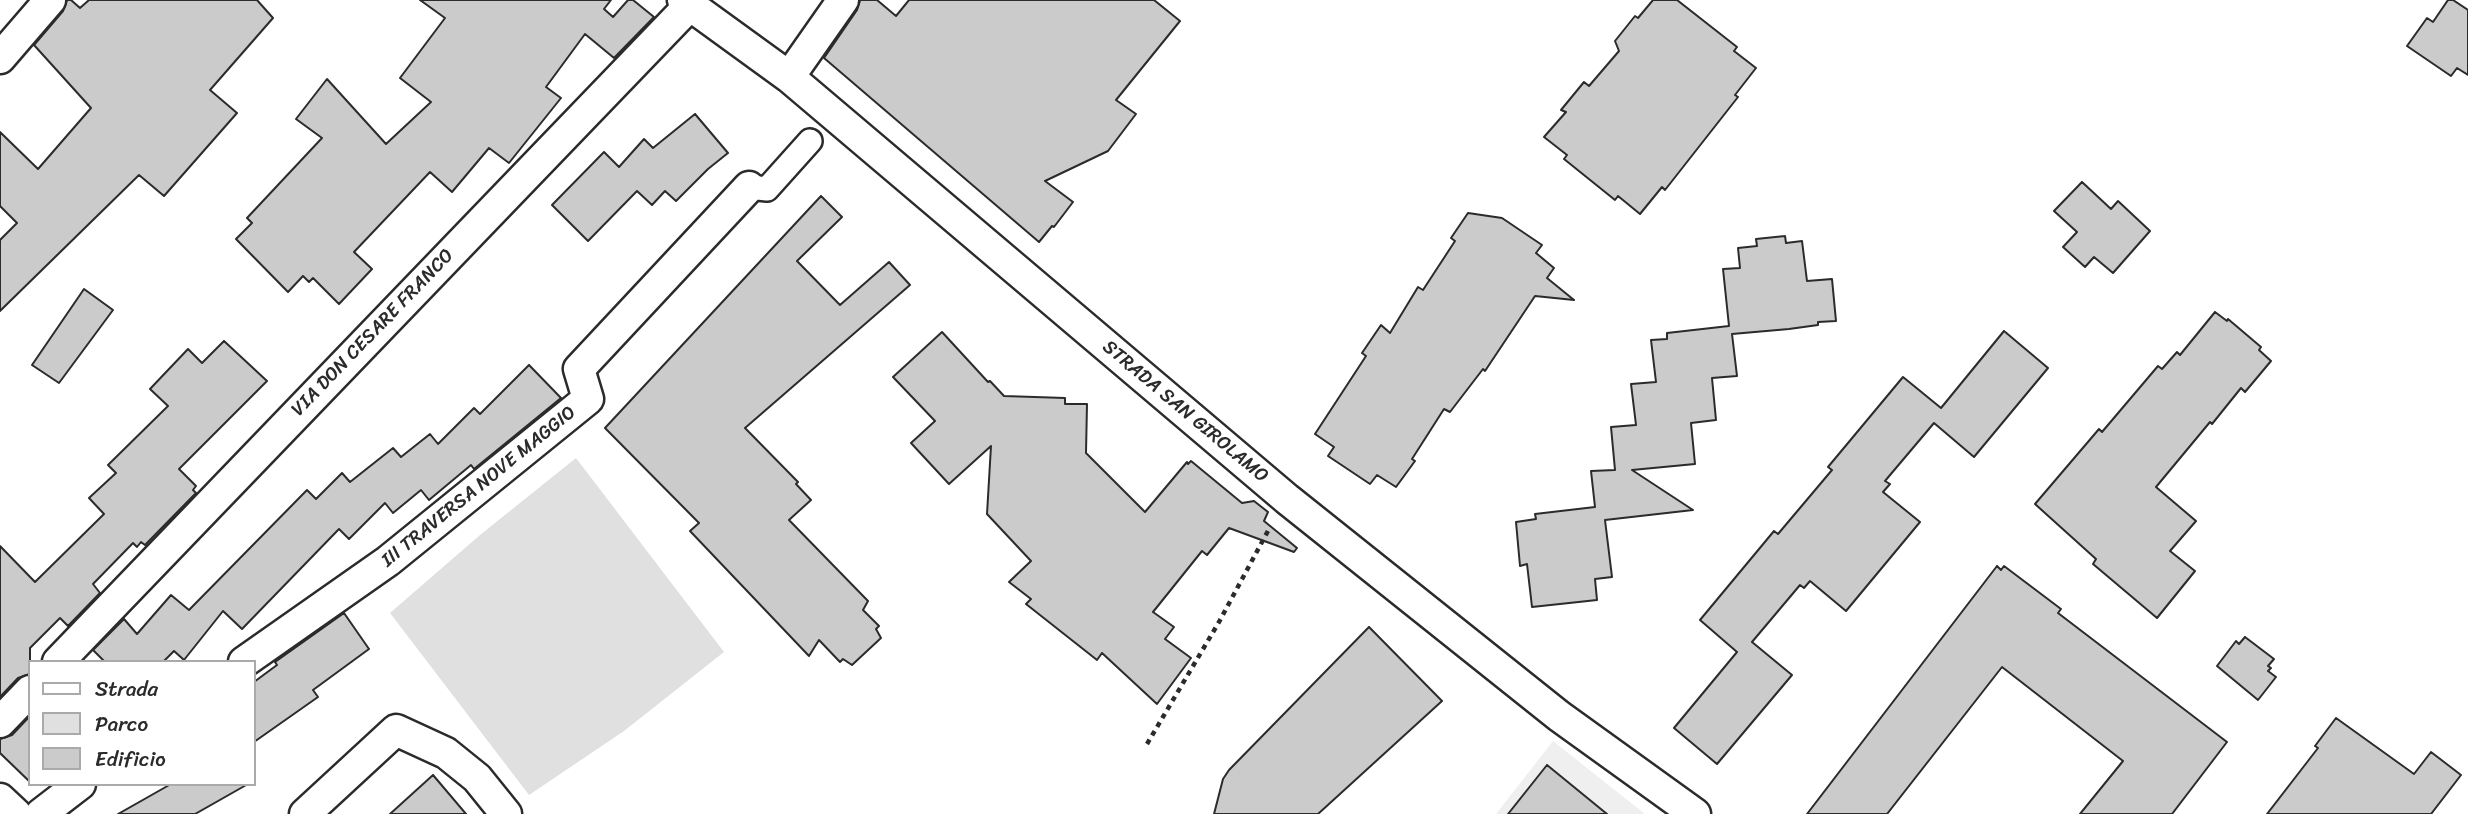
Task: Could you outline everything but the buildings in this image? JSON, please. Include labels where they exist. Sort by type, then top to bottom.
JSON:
[{"type":"street","points":[[0,58],[50,0]]},
{"type":"street","points":[[789,77],[843,0]]},
{"type":"street","name":"STRADA SAN GIROLAMO","points":[[686,3],[789,77],[1287,499],[1559,716],[1695,814]]},
{"type":"street","name":"VIA DON CESARE FRANCO","points":[[60,660],[686,3]]},
{"type":"street","name":"III TRAVERSA NOVE MAGGIO","points":[[247,660],[388,561],[588,399],[579,369],[749,187],[767,189],[810,141]]},
{"type":"street","points":[[0,722],[28,693]]},
{"type":"street","points":[[305,814],[396,730],[446,753],[477,778],[506,814]]},
{"type":"street","points":[[41,814],[77,786]]},
{"type":"street","points":[[0,799],[16,814]]},
{"type":"path","points":[[1147,744],[1219,622],[1270,528]]},
{"type":"shaded area","points":[[1553,741],[1645,814],[1496,814]]},
{"type":"green space","points":[[576,458],[724,652],[624,731],[529,795],[390,613],[480,535]]}]
